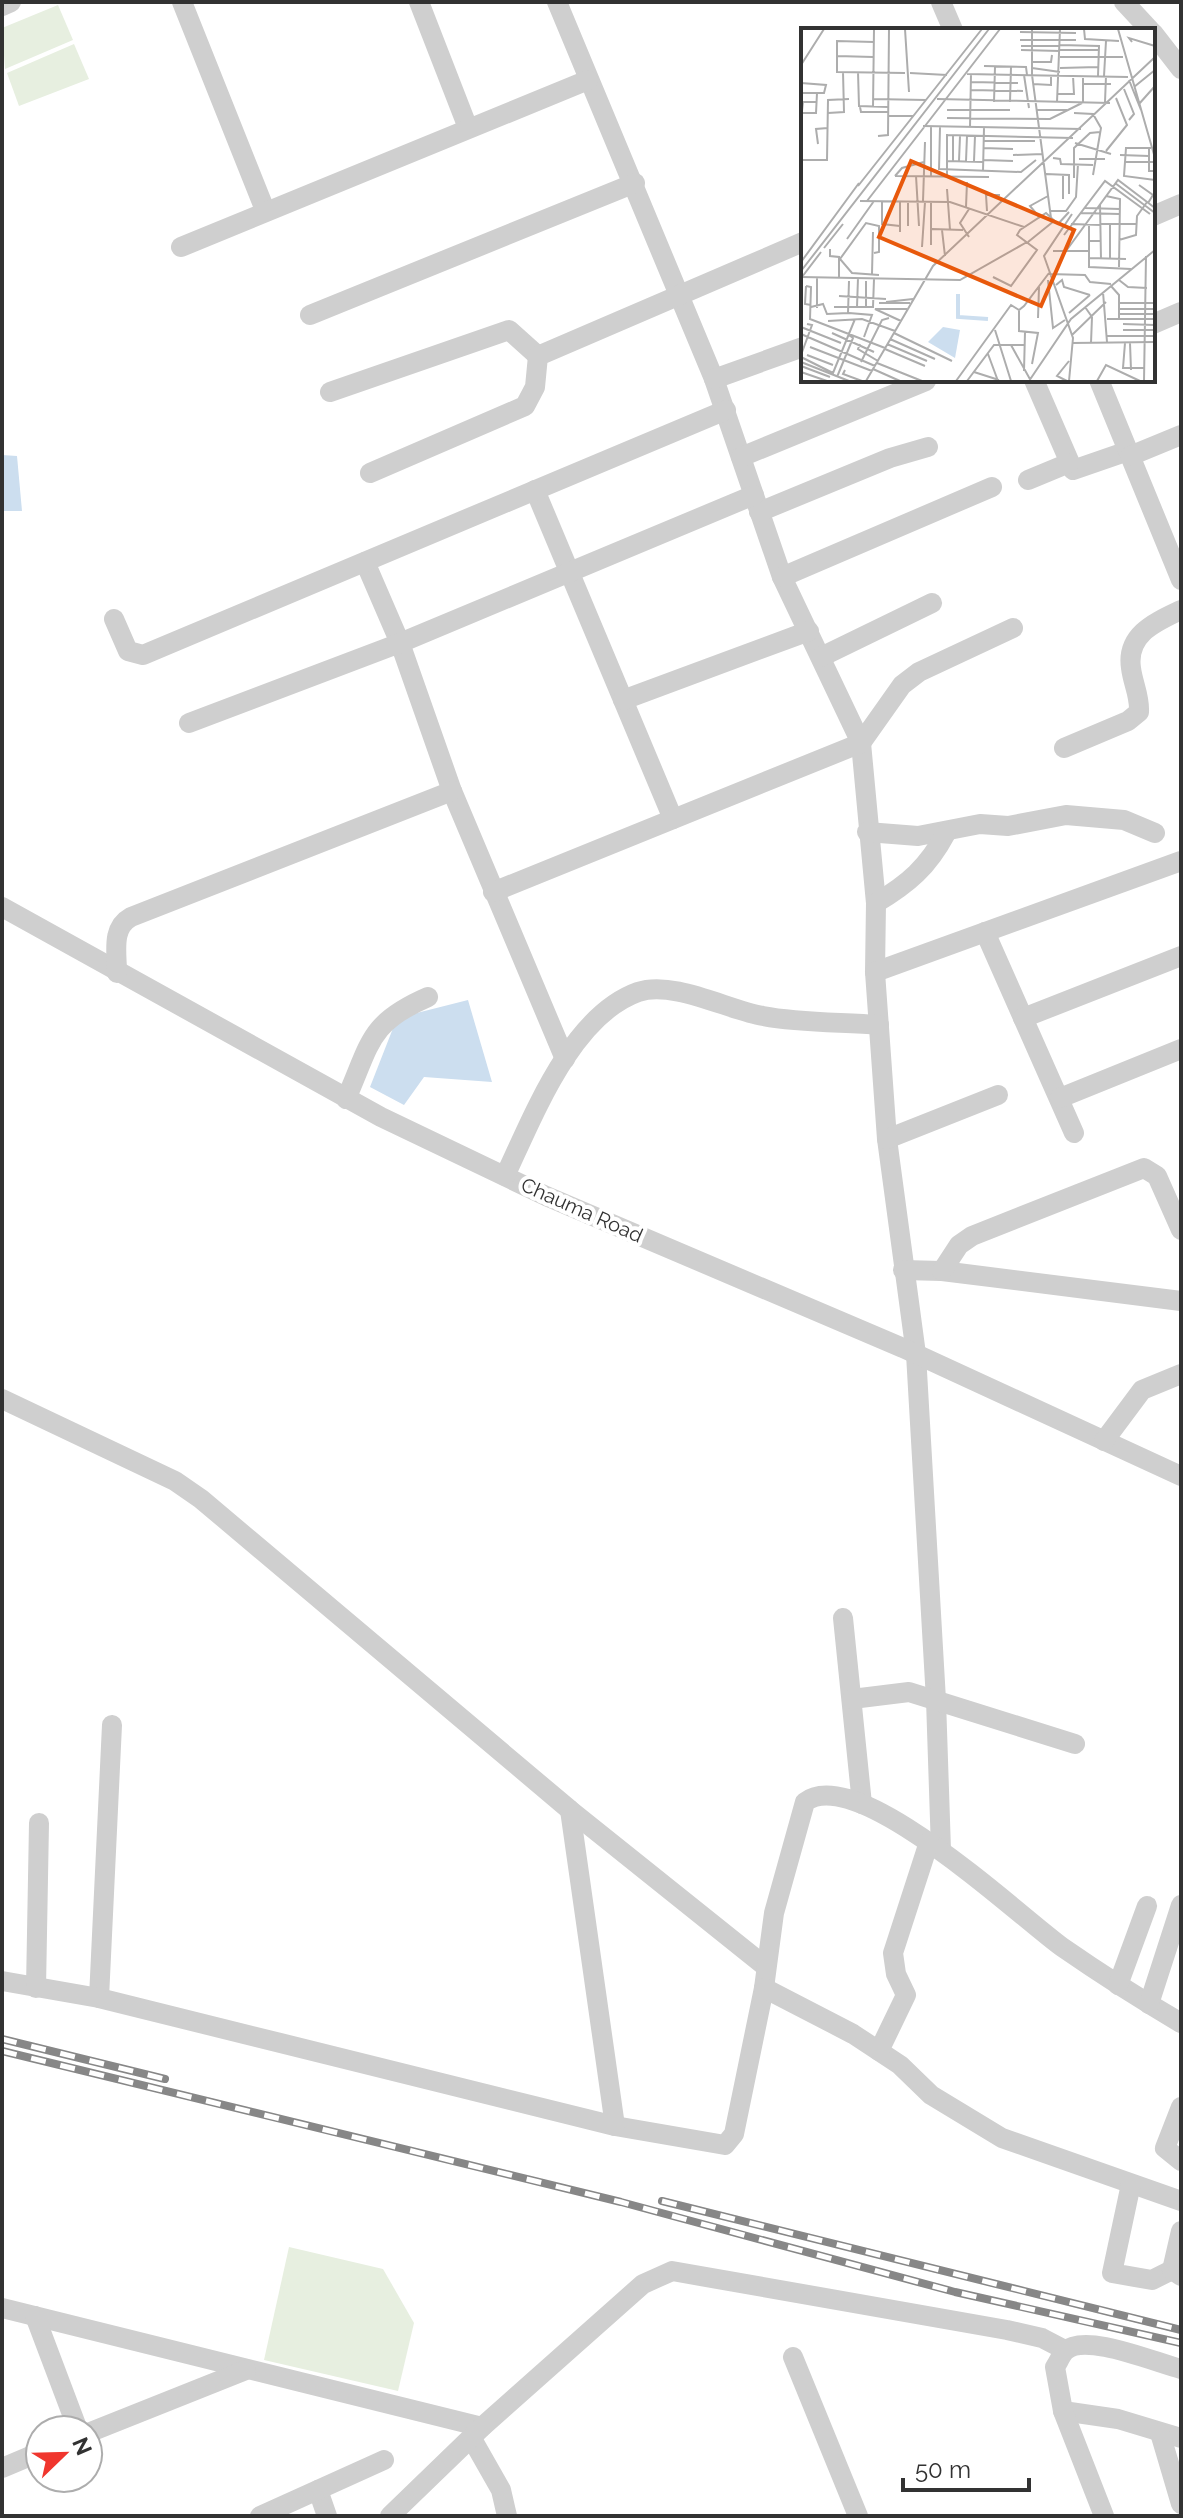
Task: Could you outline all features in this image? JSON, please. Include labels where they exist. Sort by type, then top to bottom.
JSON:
[{"type":"street","points":[[2,6],[11,2]]},
{"type":"street","points":[[182,2],[265,210]]},
{"type":"street","points":[[419,2],[468,128]]},
{"type":"street","points":[[557,2],[635,183],[714,379],[782,577],[861,743],[876,903],[875,972],[887,1139],[916,1354],[936,1700],[935,1846],[893,1953],[896,1974],[906,1995],[879,2051]]},
{"type":"street","points":[[941,2],[952,28]]},
{"type":"street","points":[[1124,2],[1148,28]]},
{"type":"street","points":[[1155,36],[1181,69]]},
{"type":"street","points":[[181,247],[588,80]]},
{"type":"street","points":[[310,315],[635,183]]},
{"type":"street","points":[[1155,215],[1181,204]]},
{"type":"street","points":[[538,356],[801,243]]},
{"type":"street","points":[[1155,323],[1181,312]]},
{"type":"street","points":[[330,392],[509,330],[538,356]]},
{"type":"street","points":[[714,379],[801,348]]},
{"type":"street","points":[[370,473],[525,406],[535,387],[538,356]]},
{"type":"street","points":[[741,457],[924,382]]},
{"type":"street","points":[[1035,382],[1073,470],[1181,435]]},
{"type":"street","points":[[1100,382],[1129,454],[1176,551],[1181,580]]},
{"type":"street","points":[[114,619],[128,651],[143,655],[726,410]]},
{"type":"street","points":[[189,723],[400,643],[569,571],[928,447]]},
{"type":"street","points":[[1028,480],[1069,463]]},
{"type":"street","points":[[782,577],[992,487]]},
{"type":"street","points":[[535,490],[673,819]]},
{"type":"street","points":[[365,562],[400,643],[452,791],[565,1059]]},
{"type":"street","points":[[821,657],[932,603]]},
{"type":"street","points":[[1064,748],[1139,712],[1140,695],[1131,669],[1136,640],[1147,627],[1181,610]]},
{"type":"street","points":[[493,892],[861,743],[902,685],[919,672],[1013,628]]},
{"type":"street","points":[[623,700],[809,631]]},
{"type":"street","points":[[117,973],[117,931],[121,922],[452,791]]},
{"type":"street","points":[[867,832],[918,836],[946,833],[965,826],[1008,826],[1066,815],[1124,820],[1155,833]]},
{"type":"street","points":[[876,903],[917,876],[932,859],[946,833]]},
{"type":"street","points":[[875,972],[1181,861]]},
{"type":"street","name":"Chauma Road","points":[[2,907],[346,1099],[505,1176],[916,1354],[1181,1476]]},
{"type":"street","points":[[985,932],[1074,1133]]},
{"type":"street","points":[[1023,1018],[1181,956]]},
{"type":"street","points":[[505,1176],[565,1059],[611,1008],[640,991],[681,993],[764,1017],[879,1025]]},
{"type":"street","points":[[346,1099],[383,1021],[395,1011],[428,997]]},
{"type":"street","points":[[1060,1098],[1181,1049]]},
{"type":"street","points":[[887,1139],[998,1095]]},
{"type":"street","points":[[942,1271],[959,1245],[972,1236],[1144,1168],[1157,1176],[1181,1230]]},
{"type":"street","points":[[903,1270],[942,1271],[1181,1301]]},
{"type":"street","points":[[1104,1441],[1142,1390],[1181,1374]]},
{"type":"street","points":[[2,1399],[175,1481],[201,1499],[570,1810],[766,1967]]},
{"type":"street","points":[[843,1618],[862,1804]]},
{"type":"street","points":[[852,1699],[899,1691],[1075,1744]]},
{"type":"street","points":[[99,1998],[112,1725]]},
{"type":"street","points":[[2,1981],[99,1998],[615,2126],[719,2145],[730,2141],[764,1988],[774,1913],[805,1802],[811,1797],[831,1795],[862,1804],[935,1846],[1059,1945],[1181,2023]]},
{"type":"street","points":[[570,1810],[615,2126]]},
{"type":"street","points":[[36,1988],[39,1823]]},
{"type":"street","points":[[1149,2004],[1181,1905]]},
{"type":"street","points":[[1118,1985],[1147,1906]]},
{"type":"street","points":[[764,1988],[879,2051],[900,2065],[931,2095],[1002,2138],[1181,2201]]},
{"type":"street","points":[[1181,2107],[1165,2148],[1181,2161]]},
{"type":"street","points":[[1131,2184],[1112,2273],[1152,2280],[1176,2273],[1181,2231]]},
{"type":"street","points":[[390,2516],[643,2284],[672,2271],[1007,2330],[1042,2338],[1065,2350]]},
{"type":"street","points":[[6,2311],[246,2370],[477,2433]]},
{"type":"street","points":[[35,2316],[72,2414]]},
{"type":"street","points":[[1104,2516],[1063,2411],[1055,2367],[1065,2350],[1082,2344],[1101,2345],[1181,2369]]},
{"type":"street","points":[[793,2357],[858,2516]]},
{"type":"street","points":[[104,2427],[246,2370]]},
{"type":"street","points":[[1063,2411],[1118,2419],[1181,2438]]},
{"type":"street","points":[[477,2433],[501,2490],[507,2516]]},
{"type":"street","points":[[1160,2433],[1181,2504]]},
{"type":"street","points":[[2,2468],[24,2459]]},
{"type":"street","points":[[260,2516],[384,2460]]},
{"type":"street","points":[[318,2490],[327,2516]]},
{"type":"green space","points":[[58,5],[73,40],[5,69],[2,28]]},
{"type":"green space","points":[[74,44],[89,79],[19,106],[7,73]]},
{"type":"green space","points":[[289,2247],[383,2269],[414,2323],[398,2391],[264,2360]]},
{"type":"water","points":[[2,455],[17,456],[22,511],[2,511]]},
{"type":"water","points":[[468,1000],[492,1082],[424,1077],[404,1105],[370,1087],[397,1018]]},
{"type":"railway","points":[[2,2039],[165,2079]]},
{"type":"railway","points":[[2,2051],[621,2202],[955,2292],[1181,2343]]},
{"type":"railway","points":[[662,2201],[1181,2330]]}]
